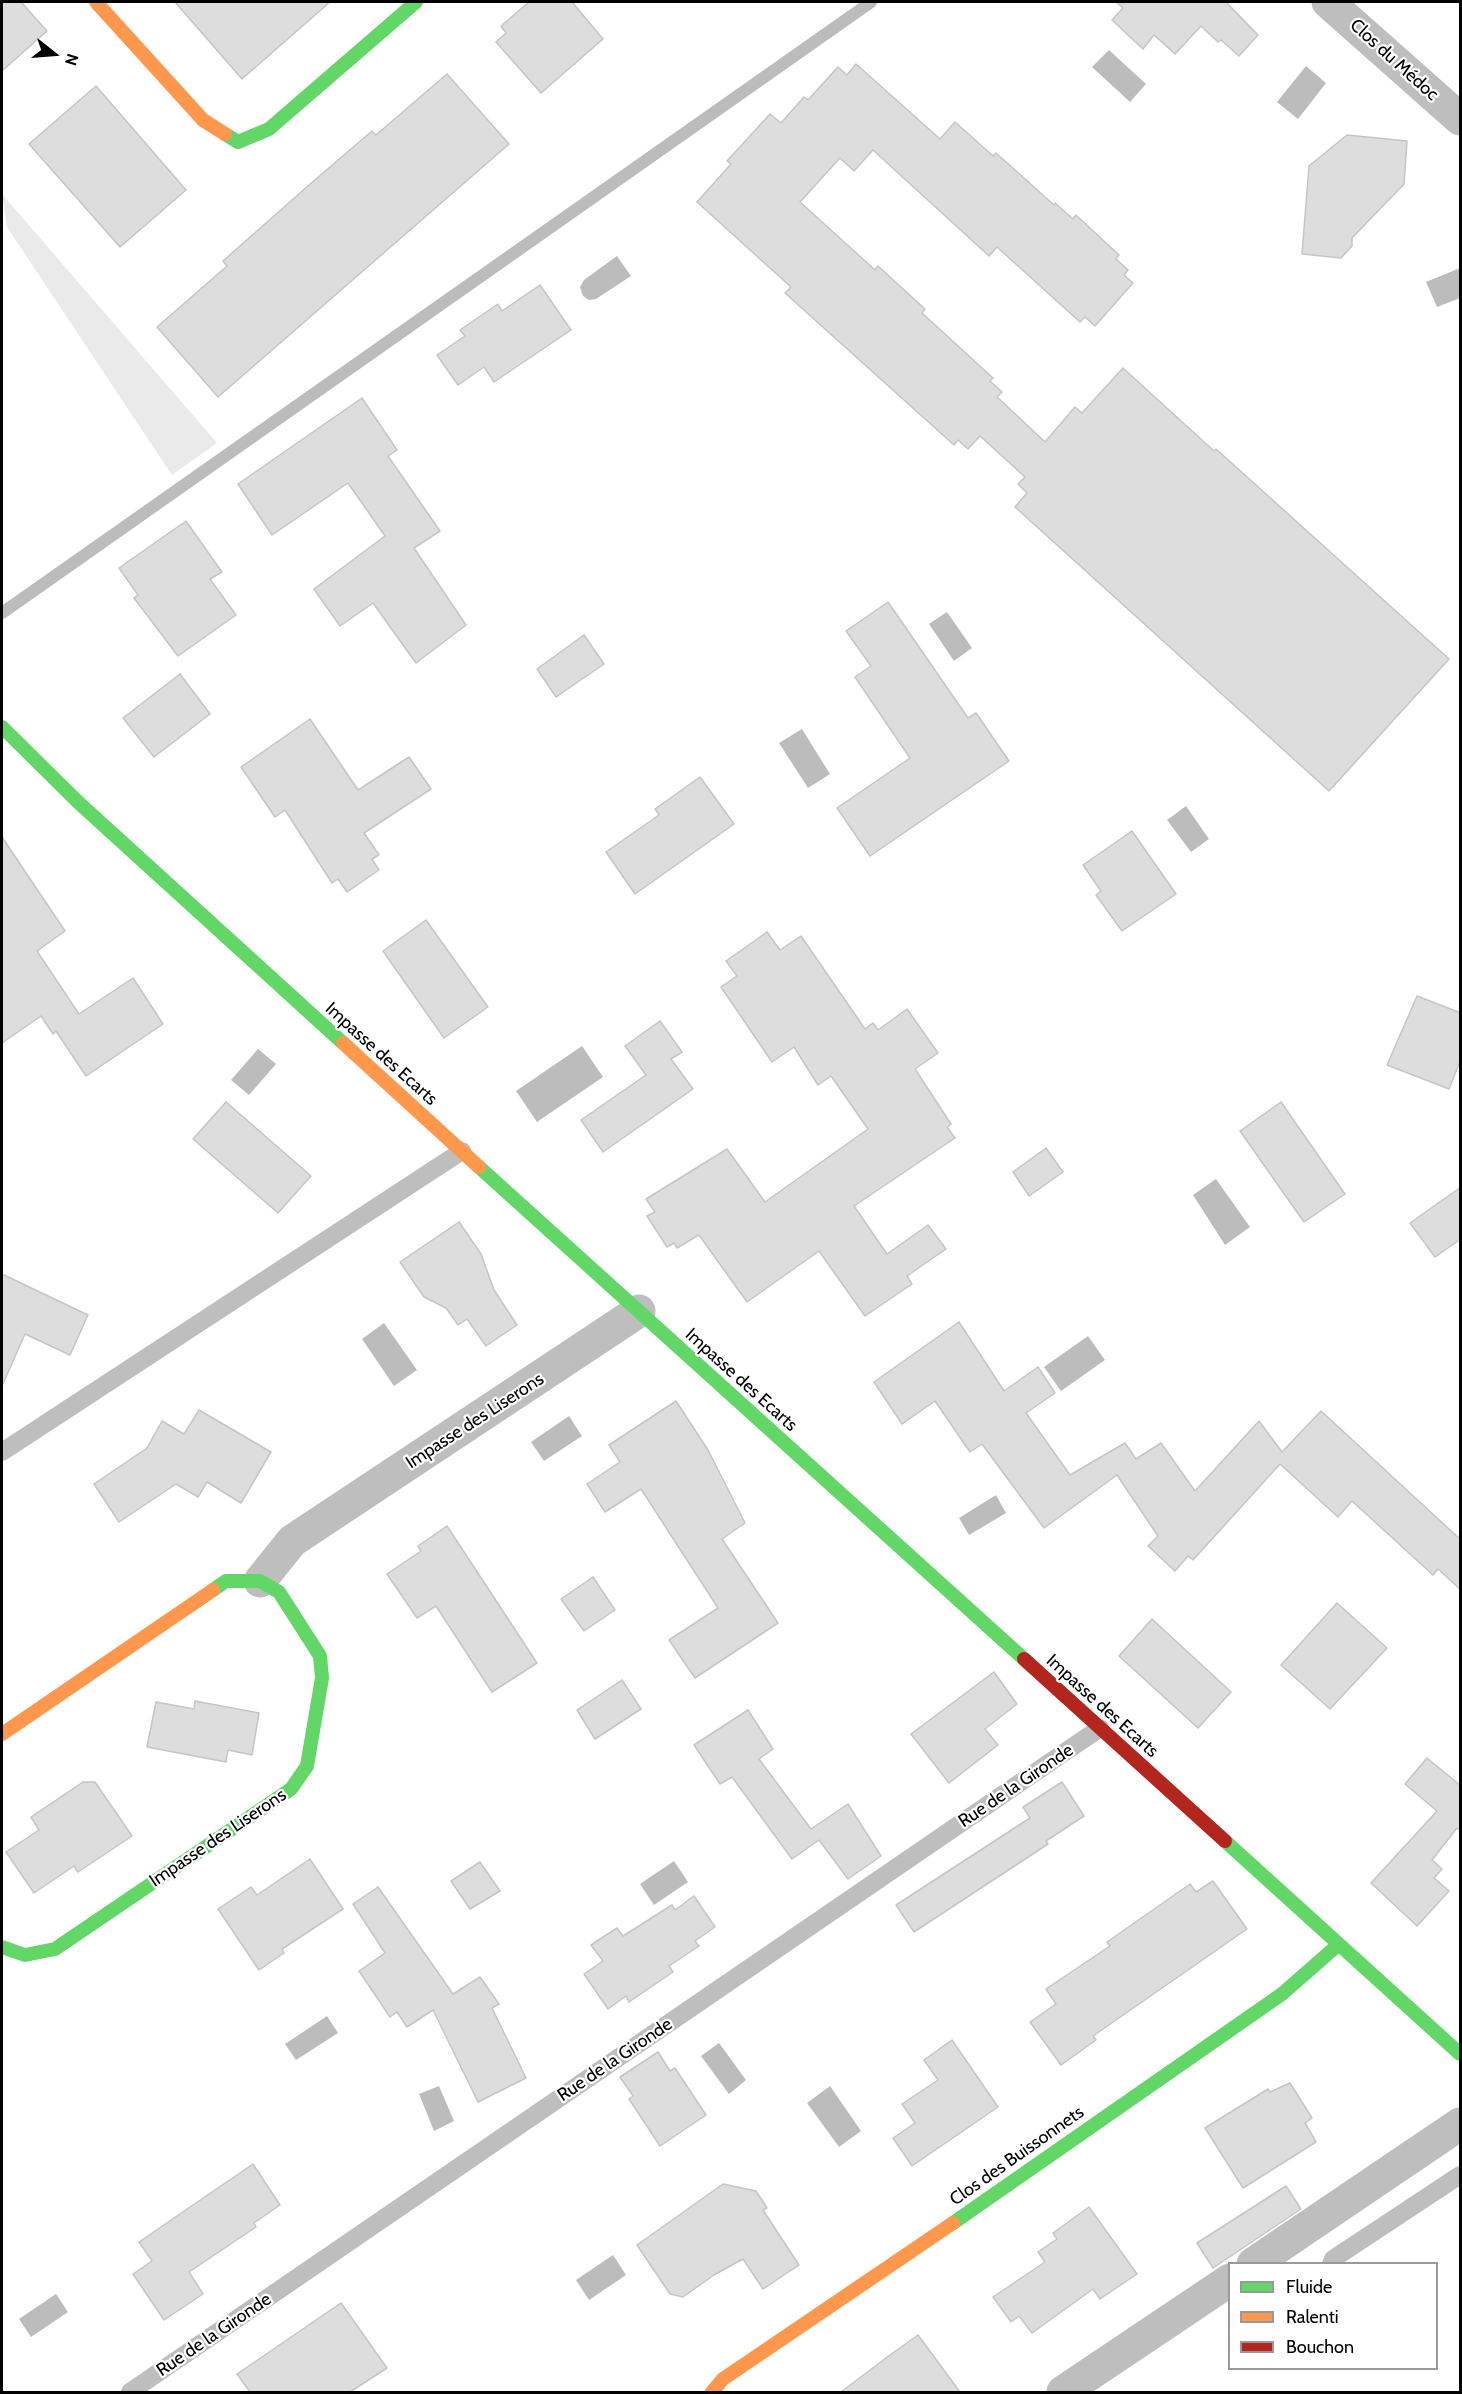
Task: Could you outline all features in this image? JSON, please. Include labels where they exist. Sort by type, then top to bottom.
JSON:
[{"type":"street","points":[[96,2],[203,120],[238,142],[269,129],[416,2]]},
{"type":"street","name":"Clos du Médoc","points":[[1328,2],[1461,119]]},
{"type":"street","name":"Impasse des Ecarts","points":[[2,728],[79,803],[1461,2055]]},
{"type":"street","name":"Impasse des Liserons","points":[[2,1947],[25,1955],[55,1949],[291,1789],[307,1766],[322,1678],[320,1656],[279,1592],[260,1581],[292,1541],[639,1311]]},
{"type":"street","points":[[2,1734],[226,1581],[260,1581]]},
{"type":"street","name":"Clos des Buissonnets","points":[[712,2392],[723,2379],[866,2284],[1281,1994],[1338,1944]]},
{"type":"street","points":[[1257,2262],[1461,2124]]},
{"type":"street","points":[[1063,2392],[1228,2281]]},
{"type":"lane","points":[[2,1452],[462,1151]]},
{"type":"lane","name":"Rue de la Gironde","points":[[130,2392],[1100,1728]]},
{"type":"lane","points":[[1331,2262],[1461,2175]]},
{"type":"shaded area","points":[[1109,50],[1146,84],[1130,102],[1092,67]]},
{"type":"shaded area","points":[[1306,66],[1326,83],[1298,119],[1277,102]]},
{"type":"shaded area","points":[[2,194],[217,443],[172,475],[7,227]]},
{"type":"shaded area","points":[[617,256],[631,276],[596,299],[589,300],[583,296],[580,287],[584,280]]},
{"type":"shaded area","points":[[1460,268],[1460,298],[1437,307],[1426,282]]},
{"type":"shaded area","points":[[947,612],[972,648],[954,661],[929,624]]},
{"type":"shaded area","points":[[802,729],[830,774],[808,788],[779,743]]},
{"type":"shaded area","points":[[1186,806],[1209,839],[1191,852],[1167,820]]},
{"type":"shaded area","points":[[582,1046],[603,1077],[537,1122],[516,1091]]},
{"type":"shaded area","points":[[258,1049],[276,1064],[249,1095],[231,1080]]},
{"type":"shaded area","points":[[1216,1179],[1250,1227],[1225,1245],[1193,1195]]},
{"type":"shaded area","points":[[384,1323],[417,1370],[394,1386],[362,1339]]},
{"type":"shaded area","points":[[1088,1336],[1105,1360],[1061,1391],[1044,1367]]},
{"type":"shaded area","points":[[569,1416],[582,1436],[544,1461],[531,1442]]},
{"type":"shaded area","points":[[996,1495],[1006,1513],[969,1535],[959,1518]]},
{"type":"shaded area","points":[[674,1861],[688,1882],[654,1905],[640,1884]]},
{"type":"shaded area","points":[[327,2016],[338,2033],[296,2060],[285,2044]]},
{"type":"shaded area","points":[[719,2043],[746,2080],[729,2094],[701,2056]]},
{"type":"shaded area","points":[[439,2086],[454,2121],[434,2131],[419,2094]]},
{"type":"shaded area","points":[[830,2086],[861,2131],[839,2147],[807,2103]]},
{"type":"shaded area","points":[[613,2255],[626,2275],[589,2300],[576,2280]]},
{"type":"shaded area","points":[[56,2294],[68,2312],[31,2337],[19,2319]]},
{"type":"building","points":[[2,2],[21,2],[47,31],[2,71]]},
{"type":"building","points":[[175,2],[330,2],[242,79]]},
{"type":"building","points":[[529,2],[572,2],[603,39],[541,93],[496,42],[506,33],[501,26]]},
{"type":"building","points":[[1116,2],[1226,2],[1258,35],[1239,56],[1221,40],[1218,42],[1201,26],[1175,54],[1154,35],[1143,49],[1112,20],[1123,8]]},
{"type":"building","points":[[856,64],[940,139],[955,122],[993,156],[996,153],[1054,205],[1055,203],[1073,219],[1076,215],[1119,255],[1116,259],[1128,270],[1124,275],[1133,283],[1095,326],[1085,317],[1080,322],[997,247],[989,256],[873,150],[854,171],[840,158],[800,202],[875,270],[878,266],[925,309],[922,313],[993,378],[990,381],[1002,392],[997,397],[1045,442],[1075,407],[1082,413],[1123,368],[1449,659],[1329,791],[1015,507],[1027,493],[1018,484],[1025,477],[980,436],[968,449],[958,440],[954,445],[785,293],[791,287],[697,202],[731,164],[727,161],[770,114],[781,123],[804,97],[808,100],[838,67],[847,75]]},
{"type":"building","points":[[447,74],[509,144],[218,397],[157,327],[227,266],[223,261],[309,185],[372,131],[376,135]]},
{"type":"building","points":[[96,86],[186,190],[120,247],[29,144]]},
{"type":"building","points":[[1347,135],[1407,141],[1404,184],[1352,238],[1352,246],[1341,258],[1302,254],[1309,166]]},
{"type":"building","points":[[540,285],[571,330],[494,382],[484,367],[458,385],[437,355],[465,336],[460,330],[498,304],[502,311]]},
{"type":"building","points":[[362,398],[397,450],[388,456],[440,531],[414,548],[466,625],[416,663],[373,603],[340,626],[314,589],[385,536],[348,483],[272,535],[238,484]]},
{"type":"building","points":[[186,521],[222,572],[210,579],[236,615],[178,656],[134,598],[138,595],[119,568]]},
{"type":"building","points":[[888,602],[968,718],[976,713],[1009,761],[870,856],[837,808],[910,758],[855,677],[871,666],[846,631]]},
{"type":"building","points":[[584,635],[604,664],[556,697],[537,669]]},
{"type":"building","points":[[180,674],[210,714],[154,757],[123,718]]},
{"type":"building","points":[[310,719],[358,790],[409,757],[431,789],[364,833],[379,855],[372,859],[379,870],[347,892],[338,879],[332,883],[285,810],[275,817],[241,767]]},
{"type":"building","points":[[700,777],[734,824],[635,894],[606,852],[659,815],[655,809]]},
{"type":"building","points":[[1132,831],[1176,894],[1122,931],[1096,895],[1101,891],[1083,865]]},
{"type":"building","points":[[2,837],[65,931],[37,951],[79,1014],[133,978],[163,1024],[86,1076],[56,1031],[53,1034],[41,1016],[2,1043]]},
{"type":"building","points":[[426,920],[488,1007],[444,1038],[383,951]]},
{"type":"building","points":[[767,932],[780,950],[801,936],[865,1029],[873,1023],[878,1030],[907,1009],[938,1053],[915,1069],[951,1124],[947,1127],[955,1138],[854,1206],[887,1254],[928,1225],[946,1249],[907,1276],[912,1284],[865,1316],[819,1251],[747,1302],[699,1235],[677,1248],[674,1243],[667,1247],[647,1216],[655,1212],[646,1199],[727,1149],[765,1202],[868,1129],[831,1076],[818,1085],[794,1047],[772,1062],[721,987],[737,976],[726,961]]},
{"type":"building","points":[[1417,996],[1461,1013],[1461,1059],[1449,1089],[1387,1065]]},
{"type":"building","points":[[660,1021],[682,1052],[671,1059],[693,1089],[603,1152],[581,1120],[646,1075],[625,1046]]},
{"type":"building","points":[[226,1102],[311,1176],[278,1213],[193,1139]]},
{"type":"building","points":[[1281,1102],[1345,1194],[1304,1222],[1240,1131]]},
{"type":"building","points":[[1046,1148],[1063,1172],[1029,1196],[1013,1172]]},
{"type":"building","points":[[1461,1187],[1461,1239],[1435,1257],[1410,1223]]},
{"type":"building","points":[[459,1222],[481,1254],[494,1290],[517,1325],[486,1346],[467,1319],[458,1325],[446,1308],[424,1297],[400,1262]]},
{"type":"building","points":[[2,1274],[88,1315],[70,1355],[25,1334],[2,1386]]},
{"type":"building","points":[[959,1322],[1004,1391],[1038,1367],[1055,1393],[1026,1413],[1070,1475],[1125,1443],[1136,1459],[1161,1443],[1195,1491],[1259,1421],[1282,1452],[1321,1411],[1461,1540],[1461,1590],[1438,1569],[1433,1575],[1352,1501],[1338,1517],[1280,1464],[1193,1560],[1188,1556],[1175,1571],[1148,1546],[1158,1536],[1117,1475],[1044,1528],[982,1444],[970,1452],[935,1401],[902,1424],[874,1382]]},
{"type":"building","points":[[676,1401],[708,1450],[745,1523],[722,1539],[778,1623],[695,1678],[669,1640],[718,1608],[641,1489],[605,1512],[587,1484],[620,1462],[609,1445]]},
{"type":"building","points":[[199,1410],[271,1452],[241,1503],[207,1482],[198,1497],[176,1484],[119,1522],[94,1484],[147,1448],[162,1421],[184,1434]]},
{"type":"building","points":[[447,1526],[537,1663],[492,1692],[436,1606],[417,1618],[387,1574],[421,1551],[418,1546]]},
{"type":"building","points":[[593,1577],[615,1610],[584,1631],[561,1599]]},
{"type":"building","points":[[1337,1603],[1387,1648],[1330,1709],[1281,1665]]},
{"type":"building","points":[[1152,1619],[1231,1692],[1198,1728],[1119,1656]]},
{"type":"building","points":[[994,1672],[1017,1704],[985,1729],[998,1745],[949,1783],[911,1734]]},
{"type":"building","points":[[622,1680],[641,1709],[595,1739],[577,1710]]},
{"type":"building","points":[[195,1701],[259,1713],[252,1755],[228,1750],[226,1762],[147,1747],[156,1702],[194,1709]]},
{"type":"building","points":[[748,1710],[773,1749],[759,1759],[811,1829],[848,1804],[881,1856],[848,1879],[819,1840],[792,1859],[732,1777],[720,1784],[694,1745]]},
{"type":"building","points":[[1427,1758],[1461,1786],[1461,1831],[1457,1828],[1432,1860],[1442,1869],[1434,1878],[1449,1891],[1417,1926],[1371,1883],[1437,1811],[1405,1784]]},
{"type":"building","points":[[83,1782],[95,1782],[132,1836],[78,1872],[74,1866],[34,1893],[6,1852],[39,1830],[31,1817]]},
{"type":"building","points":[[1062,1782],[1084,1816],[1046,1841],[1048,1844],[914,1932],[896,1905],[1030,1818],[1023,1807]]},
{"type":"building","points":[[310,1859],[343,1909],[282,1949],[284,1953],[259,1970],[218,1909],[251,1887],[257,1895]]},
{"type":"building","points":[[480,1862],[500,1891],[470,1909],[451,1881]]},
{"type":"building","points":[[1213,1881],[1247,1929],[1093,2036],[1096,2040],[1061,2065],[1030,2022],[1056,2004],[1046,1989],[1110,1946],[1107,1942],[1190,1884],[1196,1892]]},
{"type":"building","points":[[378,1887],[453,1994],[480,1977],[499,2004],[492,2008],[526,2078],[478,2102],[433,2010],[407,2027],[397,2012],[390,2017],[359,1971],[385,1953],[353,1904]]},
{"type":"building","points":[[694,1896],[715,1927],[695,1941],[699,1946],[669,1966],[673,1972],[629,2002],[626,1996],[608,2009],[584,1974],[603,1961],[591,1945],[617,1928],[623,1936],[672,1905],[675,1910]]},
{"type":"building","points":[[952,2040],[998,2107],[912,2166],[893,2138],[915,2123],[902,2104],[938,2080],[924,2060]]},
{"type":"building","points":[[658,2052],[670,2071],[675,2068],[706,2115],[660,2146],[629,2099],[633,2096],[620,2077]]},
{"type":"building","points":[[1290,2083],[1312,2118],[1305,2123],[1316,2142],[1243,2188],[1205,2128],[1268,2089],[1270,2092]]},
{"type":"building","points":[[253,2164],[280,2205],[254,2223],[256,2227],[189,2272],[203,2294],[164,2320],[133,2274],[152,2261],[139,2242]]},
{"type":"building","points":[[723,2184],[756,2191],[767,2208],[763,2210],[799,2265],[763,2289],[743,2259],[714,2275],[683,2297],[670,2294],[637,2245]]},
{"type":"building","points":[[1286,2186],[1301,2209],[1213,2268],[1197,2243]]},
{"type":"building","points":[[1089,2207],[1137,2274],[1100,2299],[1093,2289],[1032,2333],[1019,2316],[1011,2322],[993,2297],[1045,2262],[1038,2252],[1057,2239],[1053,2233]]},
{"type":"building","points":[[341,2303],[387,2368],[350,2392],[250,2392],[237,2374]]},
{"type":"building","points":[[918,2335],[960,2392],[841,2392],[890,2355]]},
{"type":"waterway","points":[[2,613],[871,2]]},
{"type":"traffic: fast","points":[[225,134],[238,142],[269,129],[416,2]]},
{"type":"traffic: fast","points":[[2,727],[79,803],[343,1043]]},
{"type":"traffic: fast","points":[[479,1167],[1024,1659]]},
{"type":"traffic: fast","points":[[2,1947],[25,1955],[55,1949],[291,1789],[307,1766],[322,1678],[320,1656],[279,1592],[260,1581],[226,1581],[213,1590]]},
{"type":"traffic: fast","points":[[1225,1841],[1460,2054]]},
{"type":"traffic: fast","points":[[953,2223],[1282,1994],[1339,1944]]},
{"type":"traffic: slow","points":[[96,2],[203,120],[225,134]]},
{"type":"traffic: slow","points":[[343,1043],[479,1167]]},
{"type":"traffic: slow","points":[[2,1734],[213,1590]]},
{"type":"traffic: slow","points":[[712,2392],[723,2379],[953,2223]]},
{"type":"traffic: jam","points":[[1024,1659],[1225,1841]]}]
